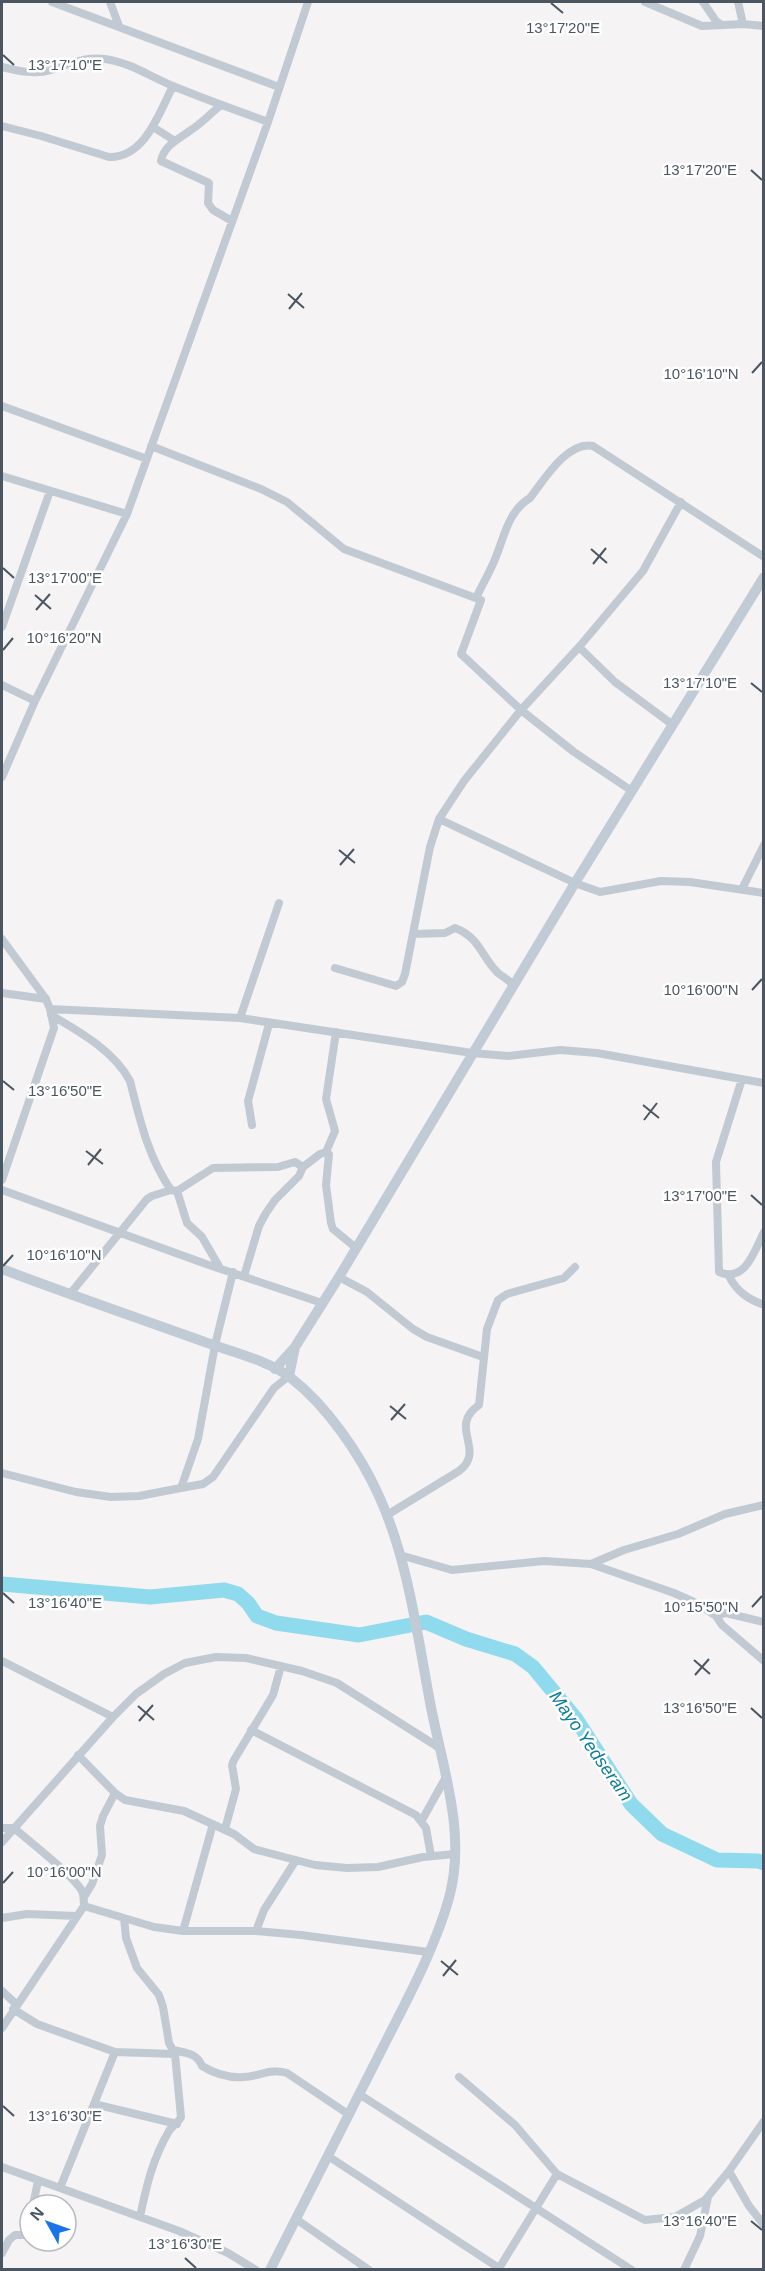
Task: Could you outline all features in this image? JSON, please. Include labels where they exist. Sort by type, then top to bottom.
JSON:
[{"type":"main road","points":[[275,1369],[295,1347],[339,1276],[575,883],[764,577]]},
{"type":"main road","points":[[2,1269],[215,1346],[289,1376],[322,1409],[352,1447],[387,1515],[400,1555],[438,1747],[453,1810],[454,1871],[448,1900],[428,1952],[270,2270]]},
{"type":"main road","points":[[289,1376],[295,1347]]},
{"type":"street","points":[[52,2],[279,87]]},
{"type":"street","points":[[110,2],[119,26]]},
{"type":"street","points":[[2,777],[5,760],[127,514],[268,122],[308,2]]},
{"type":"street","points":[[645,2],[702,26],[743,24],[764,26]]},
{"type":"street","points":[[703,2],[716,21],[722,25]]},
{"type":"street","points":[[738,2],[743,24]]},
{"type":"street","points":[[2,67],[31,73],[50,71],[92,58],[106,59],[268,122]]},
{"type":"street","points":[[2,126],[109,157],[121,158],[141,144],[153,127],[173,86]]},
{"type":"street","points":[[221,105],[166,149],[161,161],[209,183],[208,203],[213,210],[232,221]]},
{"type":"street","points":[[153,127],[175,141]]},
{"type":"street","points":[[2,406],[147,459]]},
{"type":"street","points":[[476,598],[495,560],[512,517],[522,502],[530,498],[567,454],[580,445],[593,446],[764,557]]},
{"type":"street","points":[[152,446],[261,489],[287,502],[344,549],[482,602],[461,654],[521,710],[574,752],[632,791]]},
{"type":"street","points":[[2,477],[127,514]]},
{"type":"street","points":[[2,627],[50,491]]},
{"type":"street","points":[[335,968],[396,986],[402,982],[430,847],[439,819],[464,781],[521,710],[579,647],[643,571],[681,502]]},
{"type":"street","points":[[579,647],[615,682],[673,725]]},
{"type":"street","points":[[2,685],[35,701]]},
{"type":"street","points":[[439,819],[575,883],[600,892],[661,882],[690,882],[764,893]]},
{"type":"street","points":[[742,889],[764,845]]},
{"type":"street","points":[[240,1018],[279,903]]},
{"type":"street","points":[[413,934],[439,934],[456,928],[464,932],[476,942],[498,973],[513,985]]},
{"type":"street","points":[[2,939],[46,999],[54,1028],[2,1180]]},
{"type":"street","points":[[2,993],[46,999]]},
{"type":"street","points":[[51,1012],[240,1018],[472,1053],[508,1056],[560,1050],[597,1053],[764,1083]]},
{"type":"street","points":[[51,1012],[112,1056],[124,1070],[130,1081],[151,1157],[158,1172],[174,1191],[187,1223],[202,1237],[220,1268]]},
{"type":"street","points":[[252,1125],[248,1101],[268,1024]]},
{"type":"street","points":[[244,1276],[259,1226],[275,1200],[299,1176],[303,1167],[326,1152],[335,1131],[326,1099],[336,1032]]},
{"type":"street","points":[[742,1079],[716,1162],[719,1272],[729,1276],[739,1273],[752,1258],[764,1232]]},
{"type":"street","points":[[326,1152],[329,1155],[326,1185],[331,1223],[333,1229],[356,1248]]},
{"type":"street","points":[[70,1294],[147,1199],[174,1191],[213,1168],[278,1167],[295,1162],[303,1167]]},
{"type":"street","points":[[2,1190],[322,1303]]},
{"type":"street","points":[[387,1515],[459,1471],[468,1463],[471,1456],[466,1419],[470,1411],[479,1405],[487,1329],[498,1300],[507,1294],[564,1278],[574,1267]]},
{"type":"street","points":[[181,1488],[198,1439],[215,1346],[233,1272]]},
{"type":"street","points":[[339,1276],[367,1292],[413,1329],[427,1337],[483,1357]]},
{"type":"street","points":[[729,1276],[735,1288],[764,1305]]},
{"type":"street","points":[[274,1388],[275,1369]]},
{"type":"street","points":[[2,1473],[76,1492],[111,1497],[139,1496],[203,1484],[213,1477],[274,1388],[289,1376]]},
{"type":"street","points":[[591,1564],[624,1550],[678,1534],[724,1514],[764,1505]]},
{"type":"street","points":[[400,1555],[452,1570],[544,1561],[591,1564],[674,1593],[716,1616],[722,1625],[764,1661]]},
{"type":"street","points":[[716,1616],[726,1613],[764,1622]]},
{"type":"street","points":[[2,1842],[112,1716],[136,1694],[164,1674],[185,1663],[216,1657],[236,1658],[281,1666],[337,1683],[438,1747]]},
{"type":"street","points":[[2,1661],[112,1716]]},
{"type":"street","points":[[225,1830],[236,1789],[232,1765],[273,1695],[281,1666]]},
{"type":"street","points":[[251,1730],[399,1805],[422,1820],[430,1844],[431,1856]]},
{"type":"street","points":[[78,1755],[115,1793],[125,1800],[184,1811],[225,1830],[254,1849],[315,1865],[347,1868],[378,1867],[431,1856],[455,1854]]},
{"type":"street","points":[[422,1820],[446,1778]]},
{"type":"street","points":[[2,2028],[84,1901],[102,1855],[100,1826],[115,1793]]},
{"type":"street","points":[[183,1931],[213,1824]]},
{"type":"street","points":[[2,1828],[14,1828],[58,1867],[81,1889],[84,1901]]},
{"type":"street","points":[[256,1931],[264,1910],[296,1860]]},
{"type":"street","points":[[84,1901],[124,1918],[154,1927],[183,1931],[256,1931],[342,1939],[428,1952]]},
{"type":"street","points":[[2,1918],[27,1914],[76,1916]]},
{"type":"street","points":[[124,1918],[126,1938],[137,1968],[159,1995],[164,2007],[169,2043],[174,2052],[181,2117],[170,2129],[155,2157],[140,2217]]},
{"type":"street","points":[[2,1991],[14,2007],[37,2024],[115,2052],[174,2052],[194,2055],[200,2058],[202,2066],[222,2075],[243,2077],[278,2070],[287,2073],[348,2114]]},
{"type":"street","points":[[60,2188],[115,2052]]},
{"type":"street","points":[[459,2077],[514,2125],[557,2174],[645,2220],[675,2217],[696,2207],[708,2197],[729,2171],[764,2121]]},
{"type":"street","points":[[359,2094],[632,2270]]},
{"type":"street","points":[[94,2104],[177,2124]]},
{"type":"street","points":[[328,2156],[500,2269],[557,2174]]},
{"type":"street","points":[[2,2167],[140,2217],[228,2253],[256,2270]]},
{"type":"street","points":[[729,2171],[749,2206],[764,2225]]},
{"type":"street","points":[[36,2193],[38,2181]]},
{"type":"street","points":[[684,2270],[700,2236],[708,2197]]},
{"type":"street","points":[[296,2218],[369,2270]]},
{"type":"street","points":[[2,2253],[15,2235],[18,2235]]},
{"type":"waterway","name":"Mayo Yedseram","points":[[2,1584],[150,1597],[224,1590],[238,1594],[257,1616],[276,1623],[359,1635],[426,1622],[466,1639],[515,1654],[533,1667],[576,1719],[631,1804],[662,1834],[717,1860],[764,1863]]}]
